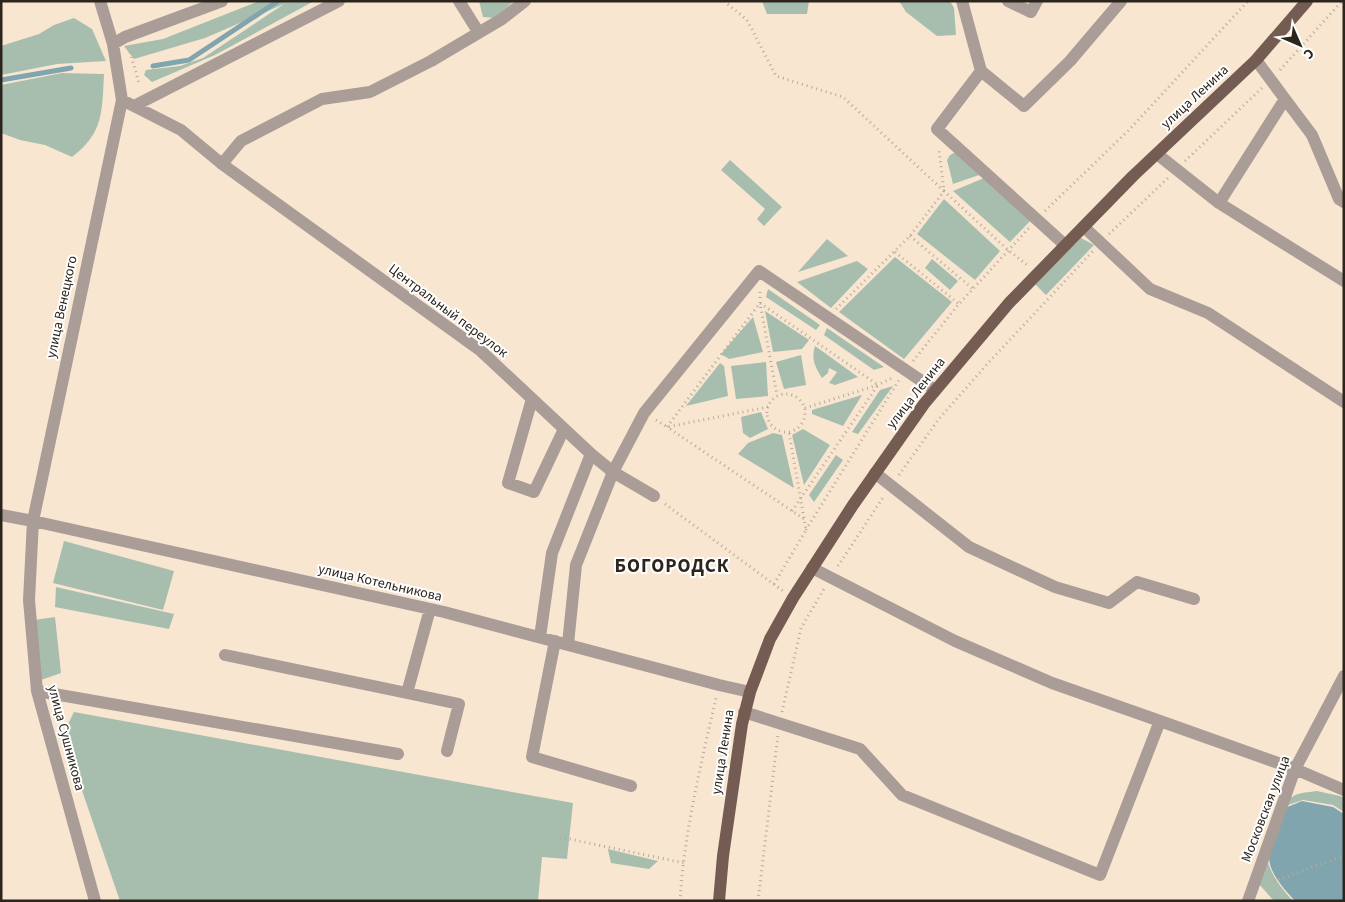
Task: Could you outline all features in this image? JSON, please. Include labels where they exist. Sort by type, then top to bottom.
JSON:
[{"type":"main road","name":"улица Ленина","points":[[720,901],[723,856],[744,712],[770,639],[812,568],[875,473],[935,390],[1009,302],[1157,154],[1256,60],[1308,1]]},
{"type":"street","points":[[100,1],[113,44],[122,100]]},
{"type":"street","points":[[113,44],[125,37],[222,1]]},
{"type":"street","points":[[134,106],[339,1]]},
{"type":"street","points":[[459,1],[479,33]]},
{"type":"street","points":[[222,164],[241,141],[322,100],[370,92],[432,61],[502,19],[525,1]]},
{"type":"street","points":[[962,1],[981,71],[1024,106],[1070,61],[1121,1]]},
{"type":"street","points":[[1008,1],[1031,12],[1037,1]]},
{"type":"street","points":[[1256,60],[1312,135],[1339,199],[1344,202]]},
{"type":"street","points":[[981,71],[937,129],[1065,245]]},
{"type":"street","points":[[1219,203],[1285,99]]},
{"type":"street","name":"Центральный переулок","points":[[122,100],[181,130],[222,164],[480,351],[591,454],[613,472],[654,496]]},
{"type":"street","name":"улица Венецкого","points":[[33,520],[122,100]]},
{"type":"street","points":[[1157,154],[1219,203],[1344,281]]},
{"type":"street","points":[[1084,227],[1150,289],[1208,313],[1344,402]]},
{"type":"street","points":[[631,786],[532,757],[562,642],[576,565],[613,472],[644,413],[759,271],[935,390]]},
{"type":"street","points":[[532,399],[508,484],[534,492],[564,429]]},
{"type":"street","points":[[540,637],[552,553],[591,454]]},
{"type":"street","points":[[875,473],[969,547],[1055,587],[1109,603],[1137,582],[1194,599]]},
{"type":"street","name":"улица Котельникова","points":[[1,515],[33,520],[430,609],[750,692]]},
{"type":"street","name":"улица Сушникова","points":[[33,520],[29,600],[37,691],[95,901]]},
{"type":"street","points":[[812,568],[964,645],[1052,683],[1295,769],[1344,790]]},
{"type":"street","points":[[407,693],[430,609]]},
{"type":"street","points":[[225,655],[459,704],[447,751]]},
{"type":"street","name":"Московская улица","points":[[1251,897],[1295,769],[1344,676]]},
{"type":"street","points":[[37,691],[398,754]]},
{"type":"street","points":[[744,712],[780,722],[860,750],[902,795],[1100,875],[1160,720]]},
{"type":"path","points":[[724,1],[747,20],[776,76],[843,97],[1008,250],[1037,273]]},
{"type":"path","points":[[774,584],[905,370],[959,304],[1008,250],[1036,220],[1129,130],[1248,1]]},
{"type":"path","points":[[758,901],[780,722],[801,628],[831,577],[891,485],[938,420],[990,361],[1101,242],[1271,80],[1342,1]]},
{"type":"path","points":[[828,317],[910,236],[944,191],[937,129]]},
{"type":"path","points":[[910,236],[973,289]]},
{"type":"path","points":[[894,252],[959,304]]},
{"type":"path","points":[[759,271],[760,303],[777,395]]},
{"type":"path","points":[[760,303],[878,386]]},
{"type":"path","points":[[667,427],[760,303]]},
{"type":"path","points":[[805,408],[878,386],[905,370]]},
{"type":"path","points":[[792,511],[878,386]]},
{"type":"path","points":[[787,393],[797,396],[805,408],[806,414],[803,424],[796,430],[789,432],[777,430],[769,422],[768,406],[777,395],[787,393]]},
{"type":"path","points":[[667,427],[768,406]]},
{"type":"path","points":[[644,413],[804,519]]},
{"type":"path","points":[[789,432],[806,530]]},
{"type":"path","points":[[654,496],[793,598]]},
{"type":"path","points":[[680,901],[684,863],[701,767],[719,685]]},
{"type":"path","points":[[560,837],[684,863]]},
{"type":"path","points":[[1271,882],[1344,856]]},
{"type":"green space","points":[[259,1],[314,1],[215,55],[152,82],[144,75],[146,70],[180,66],[203,58],[284,4],[205,38],[134,59],[124,46],[163,39]]},
{"type":"green space","points":[[479,1],[514,1],[495,18],[483,17]]},
{"type":"green space","points":[[762,1],[809,1],[807,14],[767,14]]},
{"type":"green space","points":[[899,1],[950,1],[954,8],[956,35],[937,36],[906,12]]},
{"type":"green space","points":[[74,18],[92,29],[106,61],[57,64],[1,75],[1,46],[39,34],[54,25]]},
{"type":"green space","points":[[62,73],[104,74],[103,99],[99,120],[96,130],[82,148],[72,157],[45,145],[20,140],[1,133],[1,85]]},
{"type":"green space","points":[[956,152],[982,174],[953,184],[947,160],[950,155]]},
{"type":"green space","points":[[730,160],[782,207],[764,226],[757,219],[765,209],[721,170]]},
{"type":"green space","points":[[984,178],[1031,220],[1010,242],[953,191]]},
{"type":"green space","points":[[944,199],[1000,251],[975,280],[917,234]]},
{"type":"green space","points":[[1081,238],[1094,245],[1046,295],[1035,284]]},
{"type":"green space","points":[[827,239],[848,256],[798,272]]},
{"type":"green space","points":[[895,257],[952,302],[904,359],[839,312]]},
{"type":"green space","points":[[932,259],[958,281],[950,290],[925,268]]},
{"type":"green space","points":[[857,261],[868,269],[831,308],[797,282]]},
{"type":"green space","points":[[768,289],[820,325],[816,330],[766,297]]},
{"type":"green space","points":[[765,311],[809,340],[802,349],[773,352]]},
{"type":"green space","points":[[753,317],[763,352],[729,359],[721,354]]},
{"type":"green space","points":[[827,328],[884,367],[874,370],[824,335]]},
{"type":"green space","points":[[815,346],[858,377],[835,385],[829,383],[837,372],[829,368],[828,373],[822,378],[814,363]]},
{"type":"green space","points":[[801,355],[806,385],[784,389],[776,362]]},
{"type":"green space","points":[[766,362],[768,396],[736,399],[731,366]]},
{"type":"green space","points":[[720,363],[724,366],[728,396],[686,406]]},
{"type":"green space","points":[[893,386],[858,434],[852,432],[880,390]]},
{"type":"green space","points":[[862,395],[843,426],[812,414],[812,410]]},
{"type":"green space","points":[[761,412],[768,429],[750,438],[743,433],[741,417]]},
{"type":"green space","points":[[803,429],[830,445],[804,485],[792,435]]},
{"type":"green space","points":[[773,433],[782,435],[794,488],[738,454],[748,443]]},
{"type":"green space","points":[[836,455],[843,460],[814,502],[809,495]]},
{"type":"green space","points":[[64,541],[174,571],[163,610],[53,583]]},
{"type":"green space","points":[[56,587],[174,614],[169,629],[55,607]]},
{"type":"green space","points":[[55,617],[61,673],[41,680],[34,620]]},
{"type":"green space","points":[[74,712],[573,803],[567,859],[542,857],[538,901],[120,901],[67,747],[66,728]]},
{"type":"green space","points":[[1317,791],[1344,798],[1344,812],[1333,805],[1303,800],[1285,806],[1294,796]]},
{"type":"green space","points":[[608,849],[658,861],[649,869],[611,863]]},
{"type":"green space","points":[[1267,859],[1277,882],[1293,901],[1274,901],[1258,883]]},
{"type":"water","points":[[1302,801],[1333,807],[1344,814],[1344,901],[1295,901],[1278,881],[1272,869],[1269,857],[1270,852],[1285,808]]},
{"type":"waterway","points":[[153,66],[189,60],[278,1]]},
{"type":"waterway","points":[[1,80],[71,68]]},
{"type":"district","name":"БОГОРОДСК","points":[[672,566]]}]
